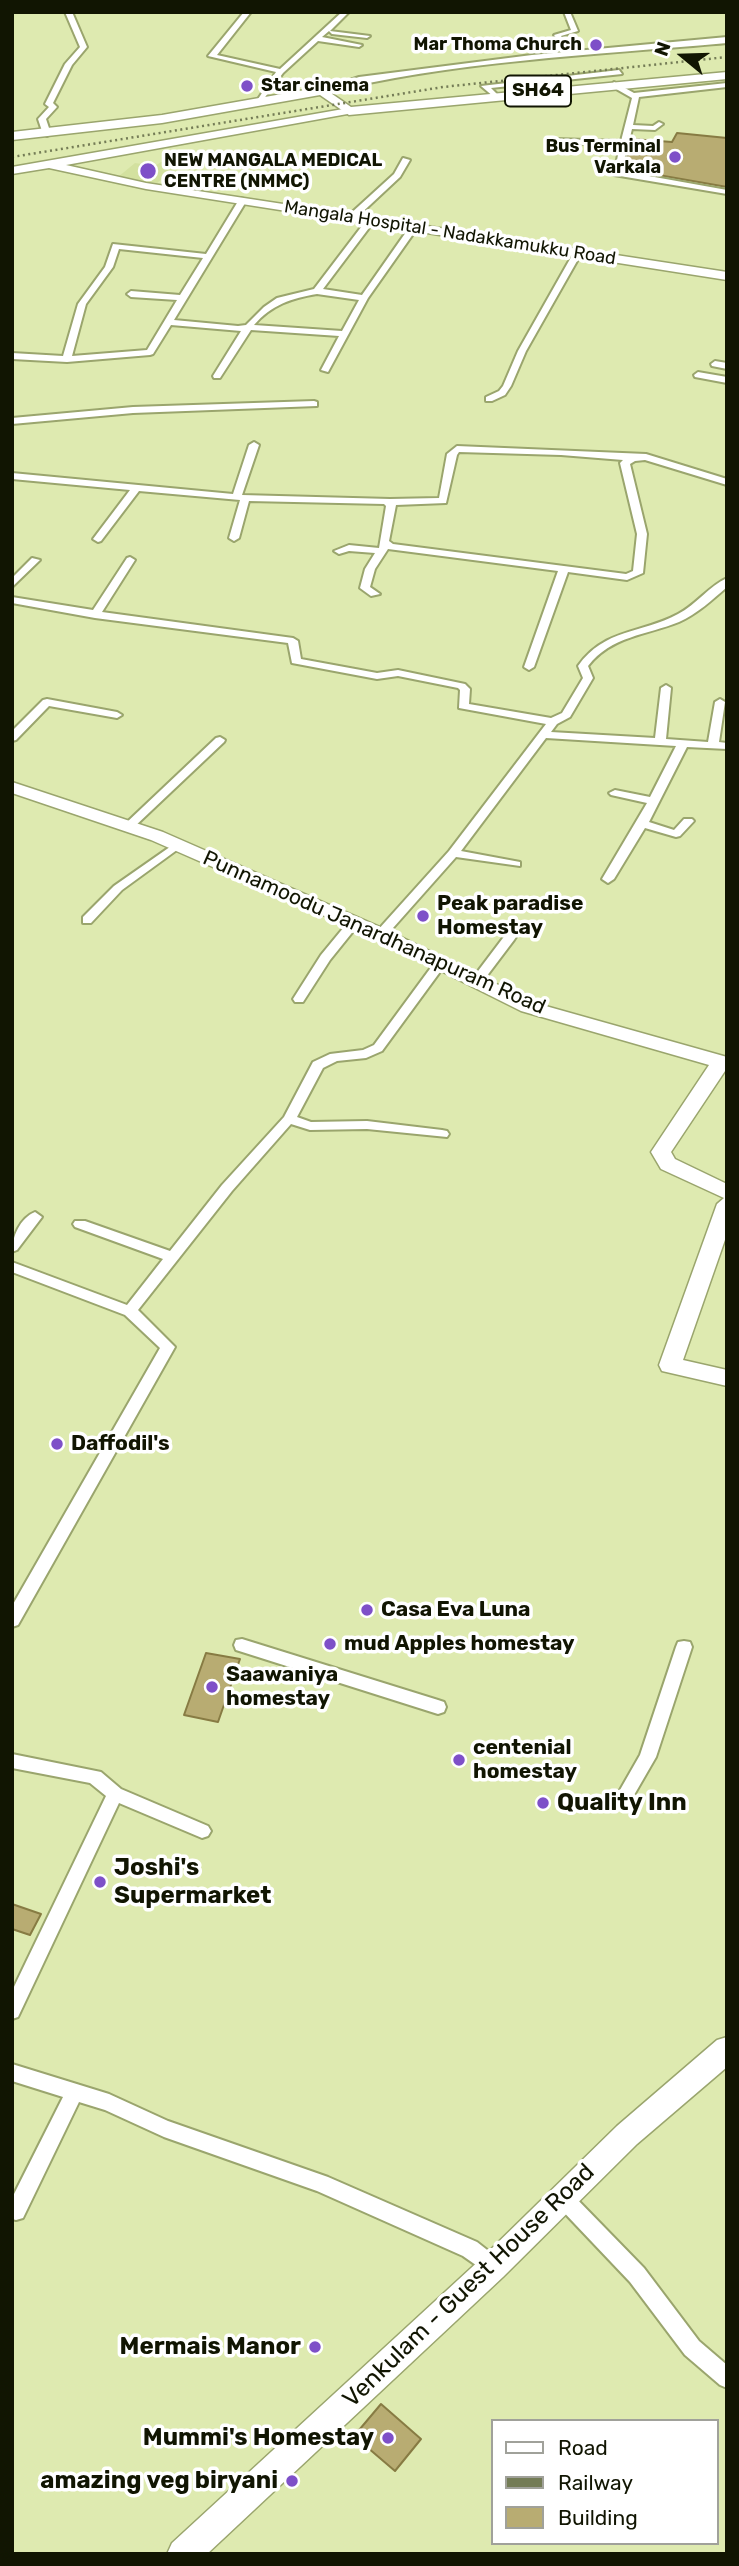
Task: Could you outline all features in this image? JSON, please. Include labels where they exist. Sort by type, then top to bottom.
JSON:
[{"type":"main road","name":"SH64","points":[[349,111],[617,78],[727,75]]},
{"type":"main road","points":[[12,136],[47,134],[322,91],[349,111]]},
{"type":"main road","points":[[12,171],[349,111]]},
{"type":"main road","name":"Mangala Hospital - Nadakkamukku Road","points":[[51,165],[146,186],[727,276]]},
{"type":"main road","name":"Punnamoodu Janardhanapuram Road","points":[[12,787],[177,845],[353,924],[382,934],[439,965],[528,1007],[724,1063],[661,1152],[668,1164],[727,1192]]},
{"type":"main road","points":[[727,1204],[670,1365],[727,1378]]},
{"type":"main road","name":"Venkulam - Guest House Road","points":[[183,2554],[493,2267],[627,2135],[727,2049]]},
{"type":"street","points":[[47,134],[42,119],[53,107],[49,104],[69,64],[84,47],[68,12]]},
{"type":"street","points":[[260,102],[281,71],[346,12]]},
{"type":"street","points":[[568,12],[575,31],[557,35],[570,54]]},
{"type":"street","points":[[244,13],[212,56],[281,71]]},
{"type":"street","points":[[327,31],[367,36]]},
{"type":"street","points":[[319,39],[359,45]]},
{"type":"street","points":[[322,91],[359,80],[570,54],[727,40]]},
{"type":"street","points":[[617,78],[636,98],[627,143],[616,171],[619,175],[727,192]]},
{"type":"street","points":[[633,95],[727,85]]},
{"type":"street","points":[[630,127],[655,128],[659,124]]},
{"type":"street","points":[[554,141],[627,143]]},
{"type":"street","points":[[352,217],[397,175],[406,160]]},
{"type":"street","points":[[12,356],[67,359],[150,352],[206,256],[243,200]]},
{"type":"street","points":[[317,291],[371,220]]},
{"type":"street","points":[[325,370],[364,299],[414,227]]},
{"type":"street","points":[[67,359],[82,303],[108,267],[116,246],[206,256]]},
{"type":"street","points":[[489,398],[502,393],[508,386],[522,351],[577,254]]},
{"type":"street","points":[[217,376],[251,320],[275,303],[301,293],[317,291],[364,299]]},
{"type":"street","points":[[131,294],[181,298]]},
{"type":"street","points":[[167,322],[238,329],[247,327],[343,334]]},
{"type":"street","points":[[715,364],[727,366]]},
{"type":"street","points":[[698,375],[727,380]]},
{"type":"street","points":[[12,421],[133,410],[314,404]]},
{"type":"street","points":[[234,538],[254,445]]},
{"type":"street","points":[[12,476],[241,497],[443,501],[452,454],[457,449],[646,457],[727,482]]},
{"type":"street","points":[[339,551],[349,548],[384,548],[627,577],[638,573],[642,534],[625,463],[633,458]]},
{"type":"street","points":[[98,539],[137,487]]},
{"type":"street","points":[[374,594],[365,584],[384,548],[390,502]]},
{"type":"street","points":[[95,615],[130,559]]},
{"type":"street","points":[[12,584],[35,560]]},
{"type":"street","points":[[529,667],[564,569]]},
{"type":"street","points":[[382,934],[453,853],[553,722],[566,715],[588,678],[583,666],[589,657],[608,641],[675,619],[700,605],[727,581]]},
{"type":"street","points":[[12,600],[95,615],[212,628],[293,641],[296,661],[377,676],[398,673],[461,686],[465,689],[463,706],[553,722]]},
{"type":"street","points":[[660,743],[666,688]]},
{"type":"street","points":[[12,738],[47,702],[117,715]]},
{"type":"street","points":[[713,746],[720,702]]},
{"type":"street","points":[[543,734],[727,746]]},
{"type":"street","points":[[129,826],[220,740]]},
{"type":"street","points":[[608,879],[655,801],[682,745]]},
{"type":"street","points":[[615,793],[655,801]]},
{"type":"street","points":[[642,824],[676,834],[688,821]]},
{"type":"street","points":[[87,920],[118,888],[177,845]]},
{"type":"street","points":[[453,853],[516,864]]},
{"type":"street","points":[[299,999],[325,958],[353,924]]},
{"type":"street","points":[[476,982],[510,937]]},
{"type":"street","points":[[130,1311],[227,1188],[289,1119],[318,1065],[334,1057],[366,1054],[378,1048],[439,965]]},
{"type":"street","points":[[289,1119],[310,1126],[367,1125],[442,1134]]},
{"type":"street","points":[[12,1247],[35,1217]]},
{"type":"street","points":[[80,1224],[172,1257]]},
{"type":"street","points":[[12,1267],[130,1311],[168,1348],[12,1621]]},
{"type":"street","points":[[242,1645],[438,1707]]},
{"type":"street","points":[[624,1797],[648,1757],[684,1647]]},
{"type":"street","points":[[12,1761],[95,1777],[115,1794],[202,1831]]},
{"type":"street","points":[[12,2011],[115,1794]]},
{"type":"street","points":[[12,2072],[109,2103],[164,2128],[321,2183],[470,2249],[493,2267]]},
{"type":"street","points":[[16,2211],[75,2091]]},
{"type":"street","points":[[563,2198],[637,2275],[692,2348],[727,2378]]},
{"type":"shaded area","name":"NEW MANGALA MEDICAL CENTRE (NMMC)","points":[[161,162],[179,165],[157,183],[118,177],[135,163],[155,166]]},
{"type":"building","name":"Bus Terminal Varkala","points":[[677,133],[727,138],[727,187],[624,169],[632,139],[672,142]]},
{"type":"building","name":"Saawaniya homestay","points":[[206,1653],[240,1659],[218,1722],[184,1715]]},
{"type":"building","points":[[12,1904],[41,1914],[30,1935],[12,1929]]},
{"type":"building","name":"Mummi's Homestay","points":[[381,2404],[421,2439],[395,2471],[354,2436]]},
{"type":"railway","points":[[12,157],[443,87],[727,57]]},
{"type":"place","name":"Mar Thoma Church","points":[[596,45]]},
{"type":"place","name":"Star cinema","points":[[247,86]]},
{"type":"place","name":"Bus Terminal Varkala","points":[[675,157]]},
{"type":"place","name":"NEW MANGALA MEDICAL CENTRE (NMMC)","points":[[148,171]]},
{"type":"place","name":"Peak paradise Homestay","points":[[423,916]]},
{"type":"place","name":"Daffodil's","points":[[57,1444]]},
{"type":"place","name":"Casa Eva Luna","points":[[367,1610]]},
{"type":"place","name":"mud Apples homestay","points":[[330,1644]]},
{"type":"place","name":"Saawaniya homestay","points":[[212,1687]]},
{"type":"place","name":"centenial homestay","points":[[459,1760]]},
{"type":"place","name":"Quality Inn","points":[[543,1803]]},
{"type":"place","name":"Joshi's Supermarket","points":[[100,1882]]},
{"type":"place","name":"Mermais Manor","points":[[315,2347]]},
{"type":"place","name":"Mummi's Homestay","points":[[388,2438]]},
{"type":"place","name":"amazing veg biryani","points":[[292,2481]]}]
